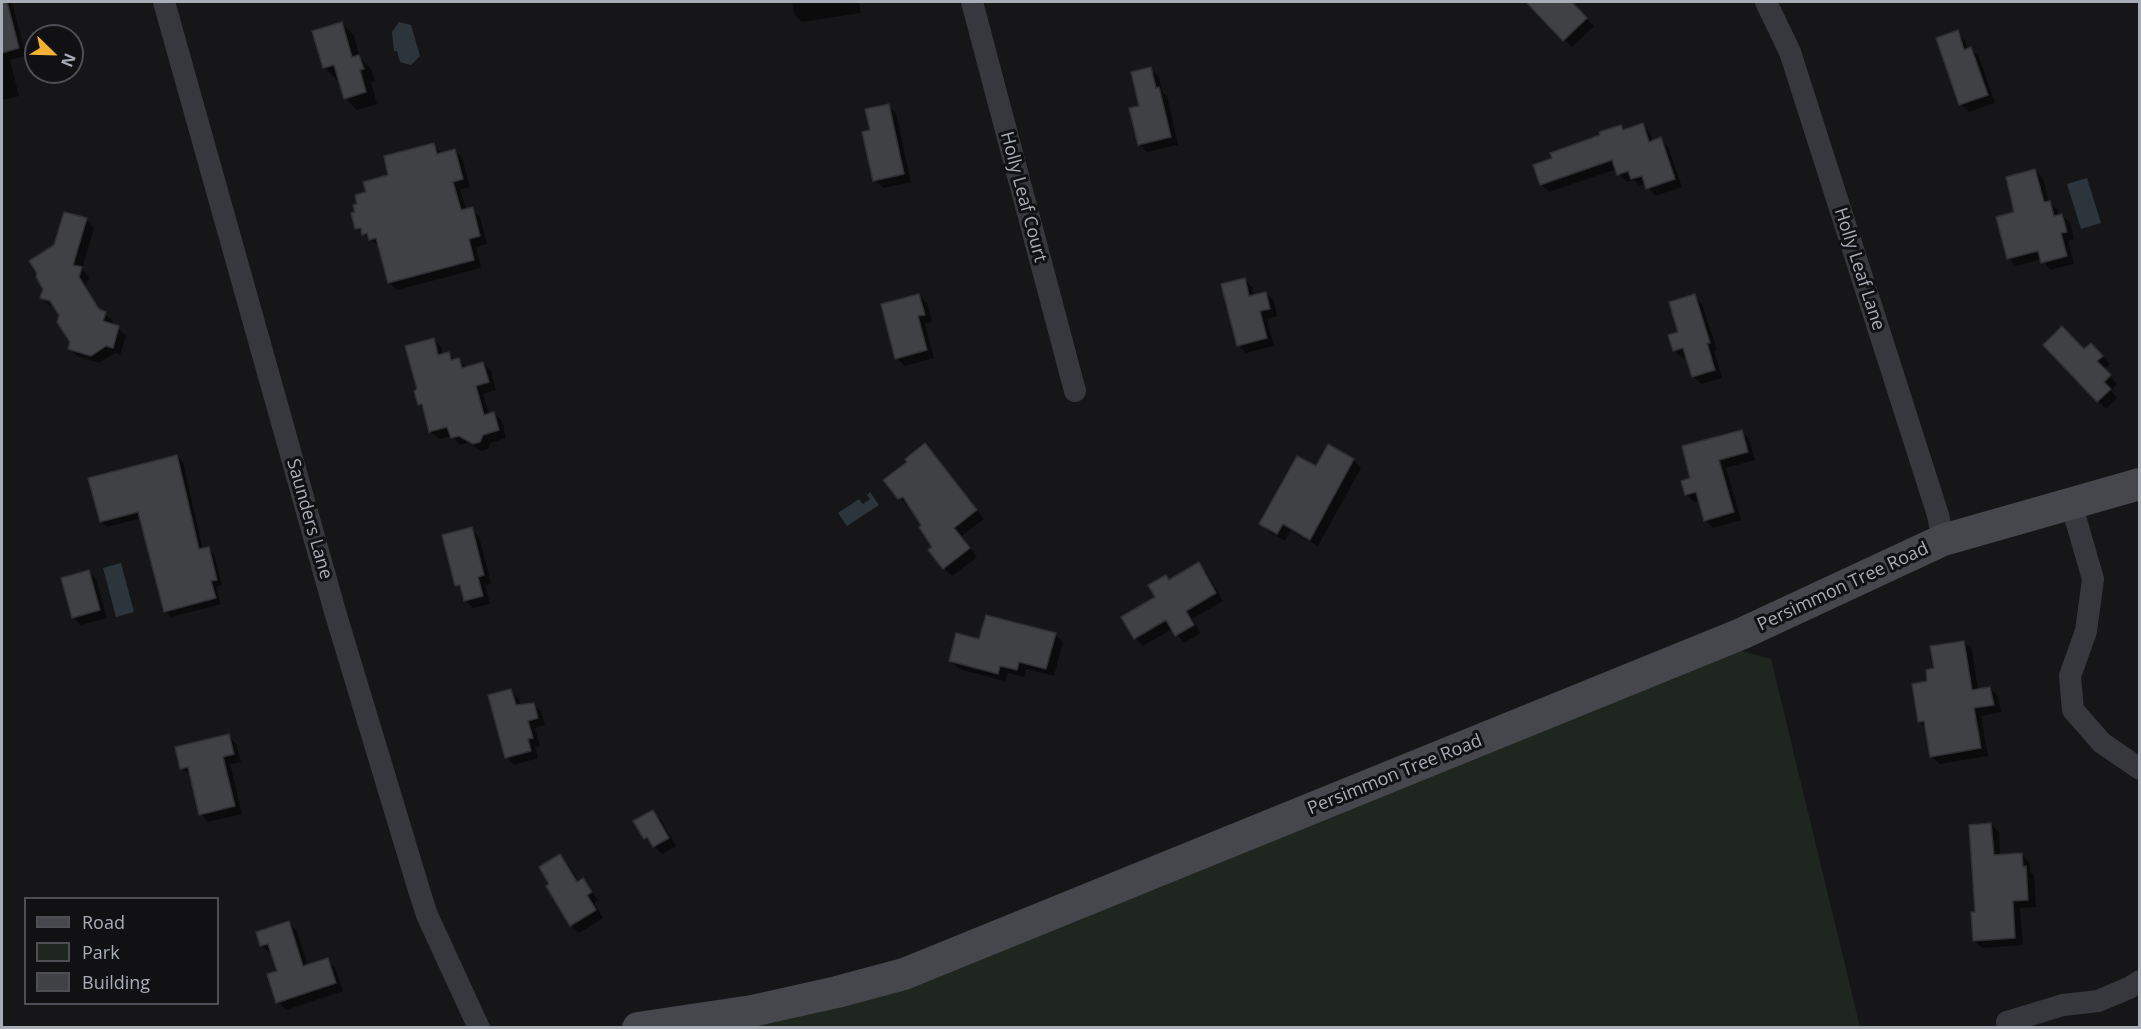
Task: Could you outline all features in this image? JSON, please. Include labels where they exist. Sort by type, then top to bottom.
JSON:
[{"type":"main road","name":"Persimmon Tree Road","points":[[638,1028],[752,1011],[904,974],[1741,634],[1943,540],[2139,484]]},
{"type":"street","name":"Saunders Lane","points":[[164,2],[336,615],[419,890],[427,915],[479,1028]]},
{"type":"street","name":"Holly Leaf Court","points":[[972,2],[1075,392]]},
{"type":"street","name":"Holly Leaf Lane","points":[[1766,2],[1790,52],[1934,504],[1943,540]]},
{"type":"street","points":[[2071,503],[2093,579],[2086,631],[2070,676],[2073,710],[2102,743],[2139,769]]},
{"type":"street","points":[[2007,1022],[2063,1005],[2098,1001],[2129,988],[2139,981]]},
{"type":"green space","points":[[1728,647],[1771,659],[1860,1027],[743,1028]]},
{"type":"shaded area","points":[[399,22],[411,25],[420,56],[411,65],[400,62],[397,51],[394,51],[392,32]]},
{"type":"shaded area","points":[[2087,178],[2101,223],[2081,229],[2067,184]]},
{"type":"shaded area","points":[[870,492],[879,505],[847,526],[838,513],[859,499],[863,504],[870,499],[867,495]]},
{"type":"shaded area","points":[[121,563],[134,612],[116,617],[103,568]]},
{"type":"building","points":[[2,2],[7,2],[19,48],[2,53]]},
{"type":"building","points":[[1526,2],[1572,2],[1587,18],[1563,41]]},
{"type":"building","points":[[342,22],[352,57],[359,55],[364,69],[360,70],[366,92],[344,99],[334,65],[323,68],[312,31]]},
{"type":"building","points":[[1958,30],[1964,50],[1971,47],[1988,95],[1959,105],[1936,38]]},
{"type":"building","points":[[1151,67],[1156,88],[1159,87],[1171,137],[1138,145],[1129,108],[1139,106],[1131,72]]},
{"type":"building","points":[[889,104],[904,174],[873,181],[862,132],[870,130],[865,109]]},
{"type":"building","points":[[1643,123],[1649,142],[1661,137],[1675,179],[1646,189],[1642,176],[1631,179],[1628,171],[1617,175],[1612,160],[1540,185],[1533,165],[1552,158],[1550,153],[1600,135],[1599,132],[1621,125],[1623,130]]},
{"type":"building","points":[[434,143],[437,154],[455,149],[463,179],[453,182],[461,210],[473,207],[480,236],[469,239],[474,260],[388,283],[376,238],[369,240],[367,233],[362,235],[361,228],[355,229],[351,213],[355,212],[353,205],[357,204],[355,195],[366,192],[363,182],[388,175],[384,156]]},
{"type":"building","points":[[2035,169],[2044,202],[2050,201],[2054,216],[2062,214],[2067,232],[2061,233],[2067,256],[2041,263],[2038,251],[2007,259],[1996,217],[2014,212],[2006,177]]},
{"type":"building","points":[[64,212],[87,218],[73,265],[82,267],[79,277],[99,309],[106,312],[103,321],[119,326],[113,348],[106,346],[91,356],[68,349],[70,342],[57,322],[59,315],[50,301],[40,298],[43,289],[29,261],[54,245]]},
{"type":"building","points":[[1245,278],[1249,296],[1266,292],[1270,309],[1260,311],[1267,338],[1237,346],[1221,284]]},
{"type":"building","points":[[919,294],[925,315],[918,316],[927,350],[895,359],[881,304]]},
{"type":"building","points":[[1695,294],[1710,343],[1707,343],[1715,370],[1692,377],[1683,348],[1673,351],[1668,335],[1678,332],[1669,302]]},
{"type":"building","points":[[2062,326],[2084,349],[2091,343],[2103,356],[2097,361],[2111,375],[2104,382],[2111,389],[2097,402],[2043,345]]},
{"type":"building","points":[[434,338],[438,355],[449,352],[451,360],[459,358],[462,368],[483,362],[489,382],[476,386],[484,415],[494,412],[499,430],[483,435],[480,442],[473,444],[459,436],[451,438],[447,427],[429,432],[422,404],[418,405],[414,391],[417,389],[405,346]]},
{"type":"building","points":[[1742,430],[1748,452],[1719,460],[1734,512],[1704,521],[1696,492],[1685,495],[1681,481],[1690,478],[1682,446]]},
{"type":"building","points":[[925,443],[977,510],[954,528],[970,548],[943,569],[928,550],[932,547],[903,497],[898,499],[883,480],[907,462],[905,459]]},
{"type":"building","points":[[1328,444],[1354,459],[1310,540],[1283,524],[1277,534],[1259,524],[1297,456],[1316,466]]},
{"type":"building","points":[[177,455],[199,549],[209,547],[217,580],[211,581],[216,598],[164,612],[138,512],[100,522],[88,478]]},
{"type":"building","points":[[472,527],[484,575],[478,577],[483,596],[464,601],[460,585],[455,586],[442,535]]},
{"type":"building","points":[[1199,562],[1216,593],[1186,611],[1194,625],[1175,636],[1166,620],[1134,639],[1121,617],[1155,597],[1148,585],[1166,575],[1169,580]]},
{"type":"building","points":[[89,570],[100,610],[72,618],[61,578]]},
{"type":"building","points":[[986,615],[1056,633],[1046,669],[1019,662],[1017,670],[1000,666],[998,674],[949,661],[956,633],[979,639]]},
{"type":"building","points":[[1964,641],[1972,690],[1990,687],[1994,705],[1974,708],[1981,748],[1930,757],[1924,721],[1918,722],[1912,684],[1927,681],[1926,670],[1934,668],[1930,646]]},
{"type":"building","points":[[511,689],[516,705],[534,703],[538,718],[528,721],[533,738],[528,739],[531,751],[505,758],[488,695]]},
{"type":"building","points":[[229,734],[234,754],[223,757],[235,806],[199,815],[188,767],[180,769],[175,747]]},
{"type":"building","points":[[653,810],[669,838],[653,847],[647,837],[644,839],[633,821]]},
{"type":"building","points":[[1991,823],[1994,855],[2022,853],[2023,867],[2026,866],[2028,900],[2013,901],[2015,938],[1973,941],[1971,912],[1975,912],[1969,825]]},
{"type":"building","points":[[560,854],[577,882],[583,878],[592,892],[587,895],[596,910],[570,926],[546,886],[549,884],[539,867]]},
{"type":"building","points":[[289,921],[303,966],[328,958],[336,983],[276,1003],[267,974],[277,971],[268,944],[260,946],[256,932]]}]
